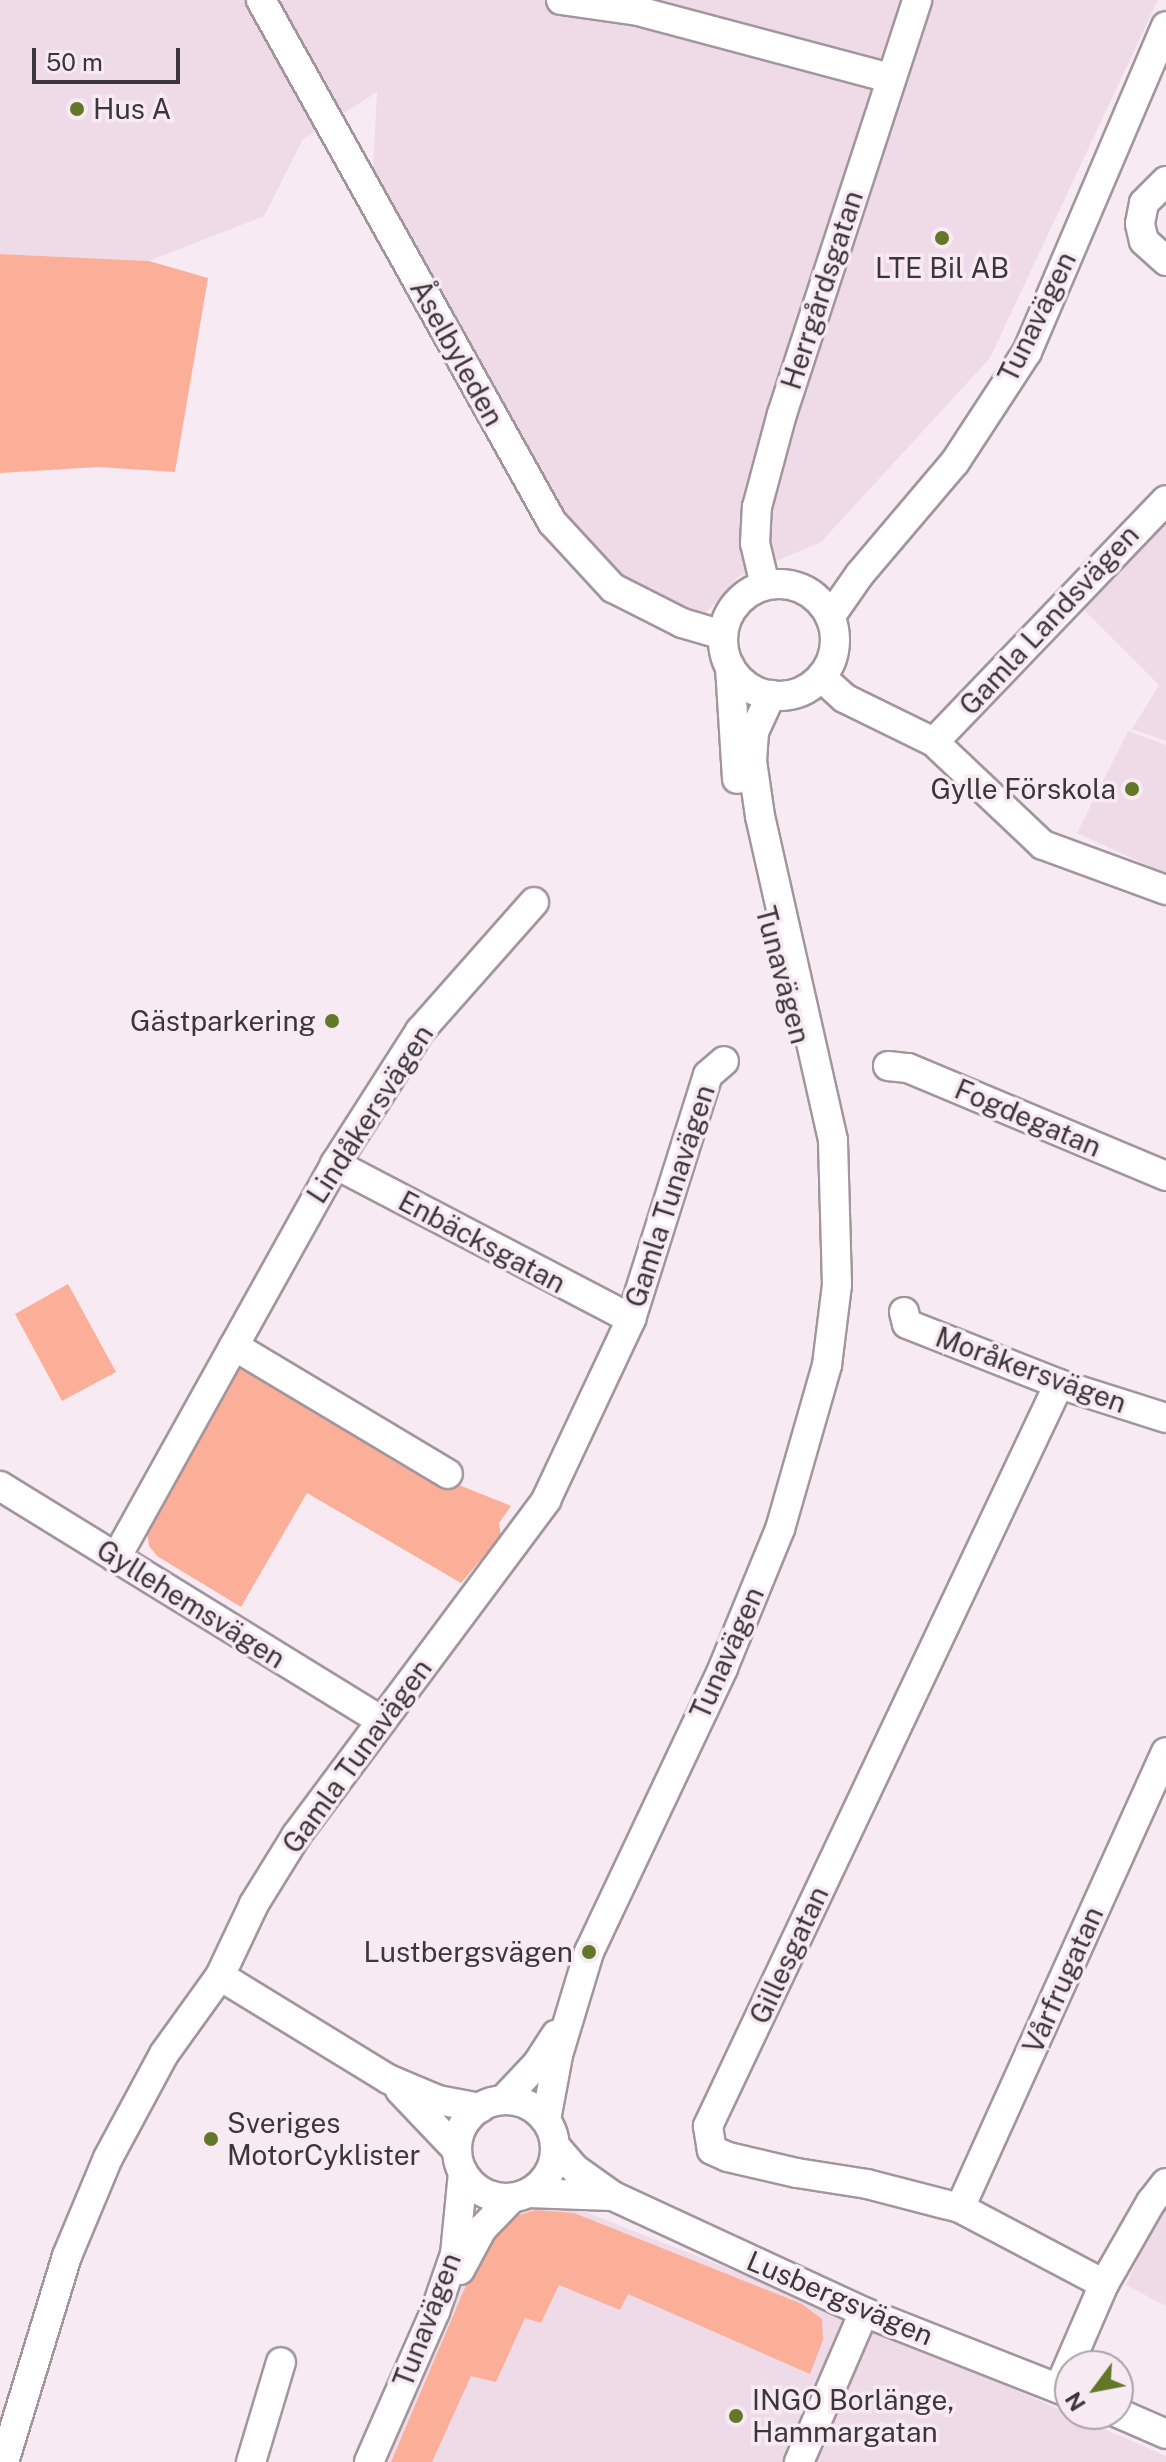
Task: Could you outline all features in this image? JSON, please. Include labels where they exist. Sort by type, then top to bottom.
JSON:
[{"type":"street","name":"Åselbyleden","points":[[261,0],[552,522],[613,588],[682,623],[723,635]]},
{"type":"street","points":[[561,0],[638,11],[890,78]]},
{"type":"street","name":"Herrgårdsgatan","points":[[765,585],[755,543],[757,507],[782,414],[917,0]]},
{"type":"street","name":"Tunavägen","points":[[830,617],[860,574],[955,462],[1027,352],[1166,26]]},
{"type":"street","points":[[1166,181],[1144,203],[1140,224],[1144,241],[1166,261]]},
{"type":"street","name":"Gamla Landsvägen","points":[[934,742],[1166,500]]},
{"type":"street","points":[[780,583],[810,593],[830,617],[834,648],[821,677],[806,689],[789,695],[771,695],[740,680],[730,667],[723,635],[736,603],[765,585],[780,583]]},
{"type":"street","name":"Tunavägen","points":[[730,667],[733,746],[749,842],[825,1143],[837,1285]]},
{"type":"street","points":[[821,677],[844,698],[934,742],[1043,845],[1166,890]]},
{"type":"street","name":"Tunavägen","points":[[546,2120],[558,2055],[589,1952],[723,1668],[780,1529],[827,1365],[837,1285],[833,1140],[754,782],[754,732],[771,695]]},
{"type":"street","name":"Lindåkersvägen","points":[[116,1558],[335,1164],[420,1031],[534,902]]},
{"type":"street","name":"Gamla Tunavägen","points":[[4,2462],[67,2256],[95,2186],[164,2054],[220,1976],[254,1904],[296,1836],[546,1500],[631,1319],[708,1075],[724,1061]]},
{"type":"street","name":"Fogdegatan","points":[[888,1066],[908,1068],[1166,1176]]},
{"type":"street","name":"Enbäcksgatan","points":[[335,1164],[631,1319]]},
{"type":"street","name":"Moråkersvägen","points":[[904,1312],[907,1324],[1059,1384],[1166,1418]]},
{"type":"street","points":[[234,1346],[448,1474]]},
{"type":"street","name":"Gillesgatan","points":[[1059,1384],[708,2126],[712,2150],[728,2157],[797,2173],[867,2184],[960,2208],[1104,2284]]},
{"type":"street","name":"Gyllehemsvägen","points":[[0,1486],[382,1721]]},
{"type":"street","name":"Vårfrugatan","points":[[960,2208],[1166,1752]]},
{"type":"street","points":[[220,1976],[388,2079],[438,2100],[526,2104],[546,2120],[556,2147],[551,2170],[520,2196],[483,2193],[460,2161],[388,2079]]},
{"type":"street","name":"Tunavägen","points":[[491,2104],[537,2064],[574,2008]]},
{"type":"street","points":[[460,2161],[467,2119],[491,2104]]},
{"type":"street","name":"Lusbergsvägen","points":[[556,2147],[575,2169],[613,2196],[864,2312],[1054,2386]]},
{"type":"street","name":"Tunavägen","points":[[369,2462],[435,2312],[455,2254],[460,2161]]},
{"type":"street","points":[[1079,2350],[1104,2284],[1151,2202],[1166,2183]]},
{"type":"street","name":"Tunavägen","points":[[379,2462],[465,2257],[482,2229],[520,2196]]},
{"type":"street","name":"Lusbergsvägen","points":[[520,2196],[613,2196]]},
{"type":"street","points":[[799,2462],[864,2312]]},
{"type":"street","points":[[251,2462],[281,2362]]},
{"type":"street","points":[[1134,2420],[1166,2434]]},
{"type":"shaded area","points":[[0,0],[1158,0],[990,358],[821,542],[738,577],[694,626],[596,573],[398,245],[373,169],[377,92],[303,139],[264,216],[149,261],[0,254]]},
{"type":"shaded area","points":[[0,254],[149,261],[208,278],[175,472],[98,467],[0,473]]},
{"type":"shaded area","points":[[1166,524],[1166,741],[1132,729],[1159,685],[1081,607]]},
{"type":"shaded area","name":"Gylle Förskola","points":[[1128,731],[1166,745],[1166,874],[1077,833]]},
{"type":"shaded area","points":[[68,1284],[116,1372],[62,1401],[15,1314]]},
{"type":"shaded area","points":[[239,1358],[449,1481],[511,1506],[499,1523],[501,1536],[461,1583],[307,1493],[241,1607],[157,1556],[149,1546],[147,1530]]},
{"type":"shaded area","points":[[1166,2197],[1166,2306],[1126,2285]]},
{"type":"shaded area","points":[[527,2205],[578,2209],[838,2312],[1054,2407],[1054,2430],[1107,2430],[1166,2456],[1166,2462],[388,2462],[482,2236],[503,2213]]},
{"type":"shaded area","points":[[535,2210],[574,2213],[802,2304],[822,2319],[823,2340],[810,2374],[628,2294],[620,2310],[559,2285],[541,2323],[525,2318],[496,2382],[471,2376],[432,2462],[391,2462],[484,2243],[504,2220]]},
{"type":"place","name":"Hus A","points":[[77,109]]},
{"type":"place","name":"LTE Bil AB","points":[[942,238]]},
{"type":"place","name":"Gylle Förskola","points":[[1132,789]]},
{"type":"place","name":"Gästparkering","points":[[332,1021]]},
{"type":"place","name":"Lustbergsvägen","points":[[589,1952]]},
{"type":"place","name":"Sveriges MotorCyklister","points":[[211,2139]]},
{"type":"place","name":"INGO Borlänge, Hammargatan","points":[[736,2416]]}]
